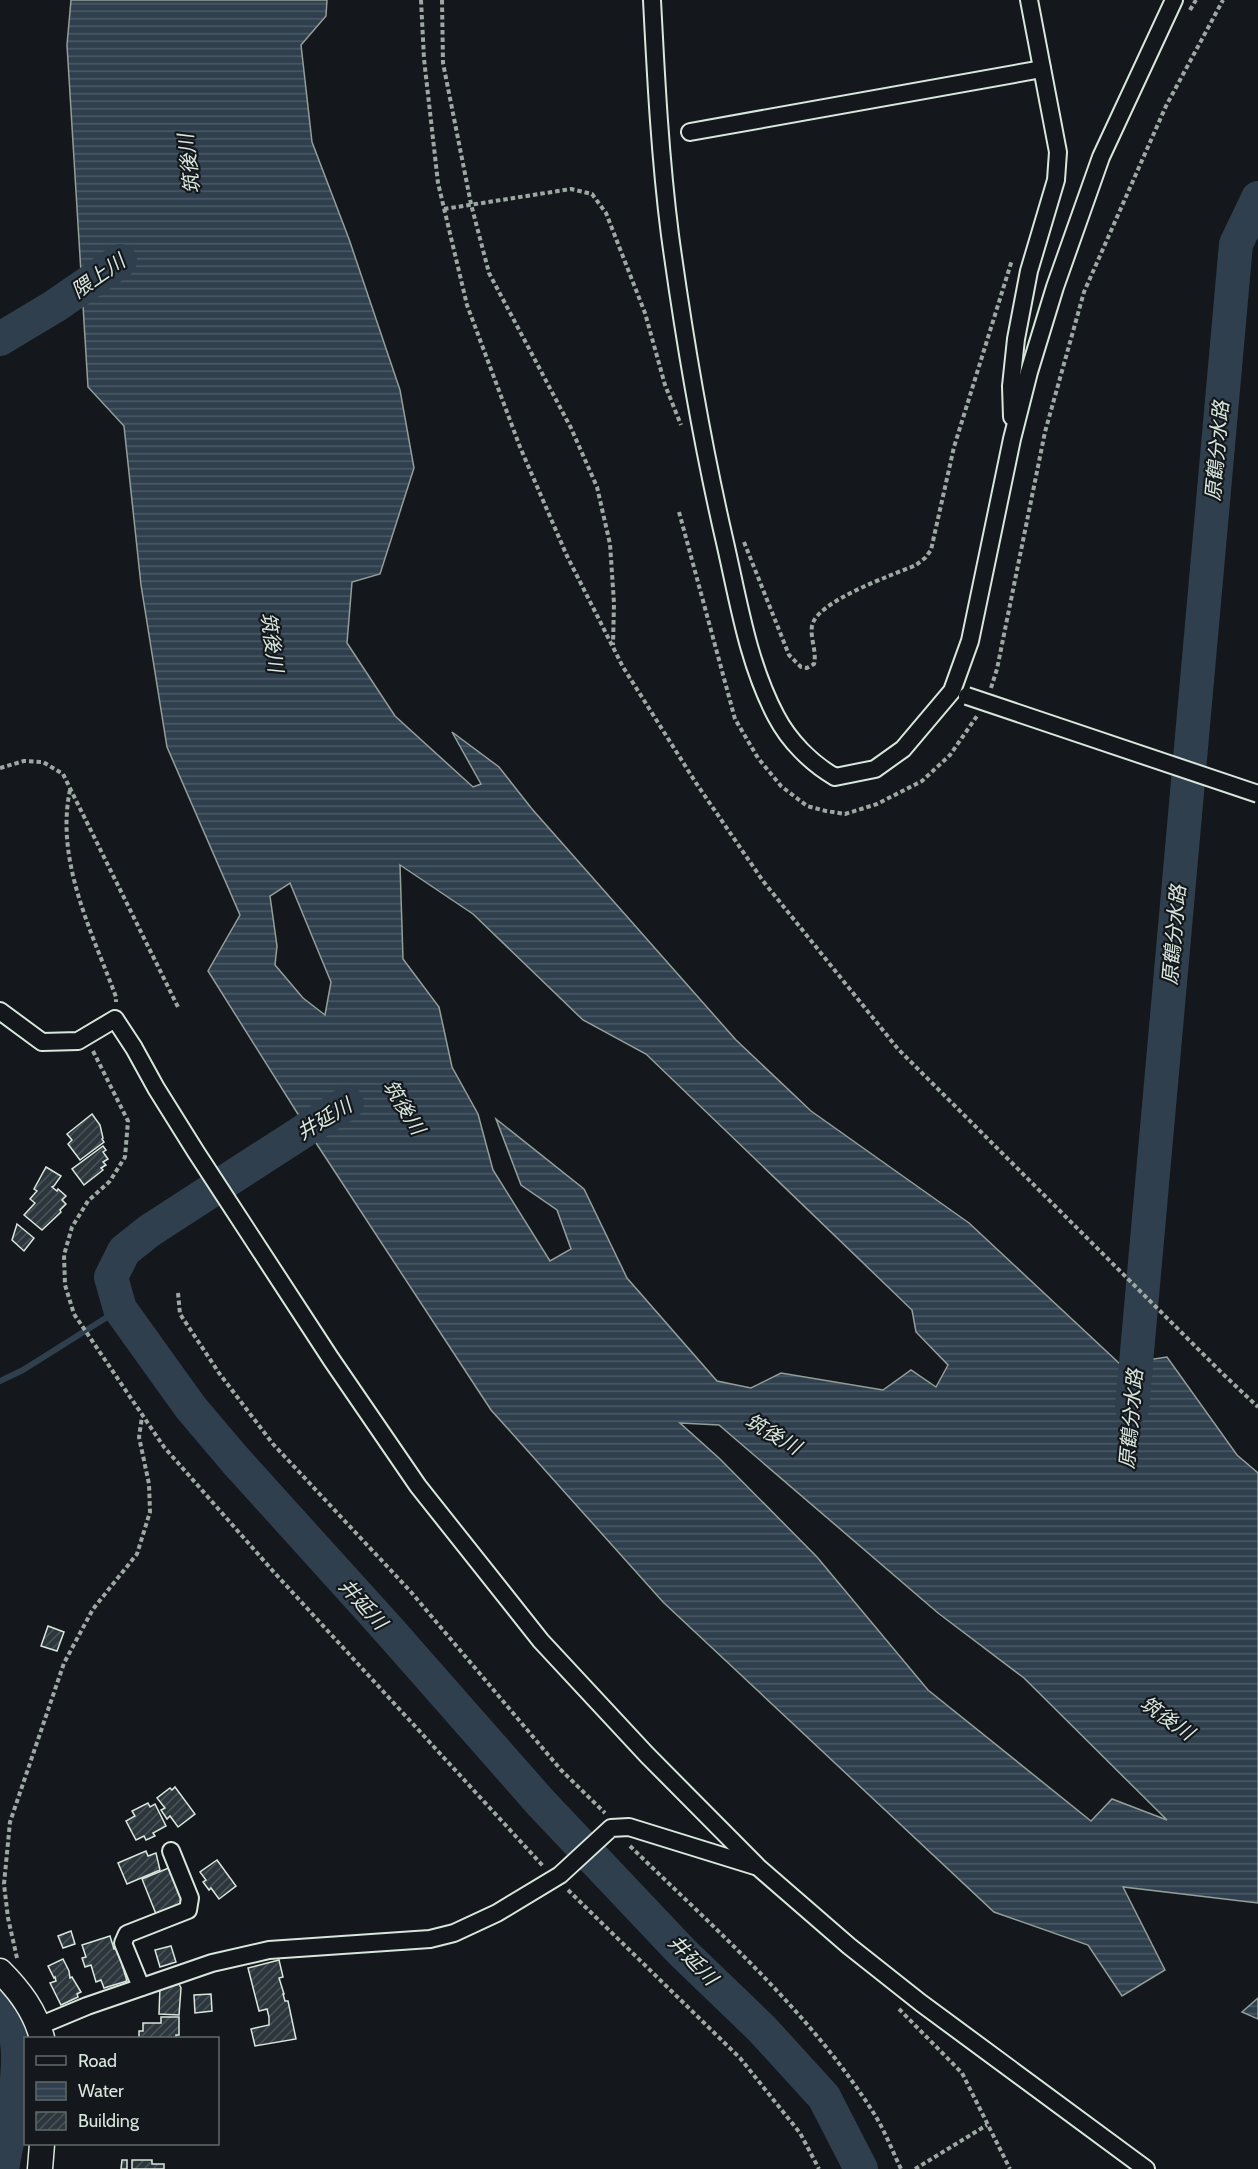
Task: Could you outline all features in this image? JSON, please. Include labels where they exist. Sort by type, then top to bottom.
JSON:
[{"type":"main road","points":[[6,1978],[28,2002],[40,2032]]},
{"type":"main road","points":[[40,2169],[42,2145]]},
{"type":"street","points":[[652,0],[661,143],[675,269],[709,473],[756,672],[777,718],[793,740],[816,766],[835,777],[875,769],[903,749],[960,693],[1012,439],[1029,372],[1055,287],[1101,157],[1174,0]]},
{"type":"street","points":[[1012,439],[1011,386],[1016,339],[1029,271],[1056,180],[1058,152],[1029,0]]},
{"type":"street","points":[[690,132],[1042,69]]},
{"type":"street","points":[[960,693],[1258,794]]},
{"type":"street","points":[[0,1011],[42,1042],[78,1041],[115,1019],[196,1152],[331,1359],[418,1486],[541,1641],[647,1755],[758,1867],[849,1946],[921,2003],[1146,2169]]},
{"type":"street","points":[[40,2032],[87,2006],[212,1963],[269,1950],[430,1938],[454,1933],[497,1913],[557,1877],[616,1827],[628,1827],[758,1867]]},
{"type":"street","points":[[141,1987],[123,1942],[127,1934],[188,1910],[190,1898],[171,1851]]},
{"type":"path","points":[[421,0],[425,71],[438,183],[467,305],[520,447],[567,556],[623,667],[696,783],[763,881],[898,1049],[1258,1407]]},
{"type":"path","points":[[442,0],[443,63],[471,204],[489,273],[571,428],[597,487],[610,544],[614,603],[613,647]]},
{"type":"path","points":[[987,696],[997,669],[1044,432],[1084,292],[1166,106],[1223,0]]},
{"type":"path","points":[[444,208],[571,189],[592,194],[606,213],[645,313],[665,386],[682,426]]},
{"type":"path","points":[[744,541],[789,655],[801,667],[807,668],[814,664],[816,657],[812,625],[816,617],[829,605],[915,565],[925,558],[932,550],[954,447],[1015,251]]},
{"type":"path","points":[[679,512],[735,718],[758,759],[781,786],[807,806],[826,812],[845,814],[877,804],[921,782],[950,755],[979,713]]},
{"type":"path","points":[[0,768],[24,761],[43,762],[63,774],[178,1006]]},
{"type":"path","points":[[70,789],[66,809],[70,861],[76,890],[116,997],[115,1019]]},
{"type":"path","points":[[86,1037],[128,1120],[125,1157],[110,1181],[88,1201],[72,1227],[64,1255],[65,1285],[74,1314],[164,1447],[272,1570],[557,1877],[740,2058],[800,2133],[819,2169]]},
{"type":"path","points":[[178,1293],[180,1314],[219,1373],[273,1444],[411,1592],[561,1770],[778,1992],[818,2038],[874,2113],[901,2169]]},
{"type":"path","points":[[6,1978],[17,1961],[4,1884],[10,1822],[64,1663],[93,1609],[137,1554],[150,1512],[149,1484],[139,1437],[142,1417]]},
{"type":"path","points":[[896,2004],[901,2013],[962,2073],[1010,2169]]},
{"type":"path","points":[[915,2169],[987,2125]]},
{"type":"water","name":"筑後川","points":[[71,0],[327,0],[326,16],[301,45],[312,142],[349,239],[400,390],[414,468],[380,574],[352,582],[347,643],[395,716],[473,787],[481,784],[452,732],[499,767],[532,809],[736,1040],[811,1111],[969,1223],[1120,1364],[1167,1357],[1237,1455],[1258,1473],[1258,1903],[1123,1887],[1165,1970],[1122,1996],[1088,1945],[994,1912],[663,1602],[491,1410],[318,1146],[208,971],[240,915],[167,747],[141,585],[124,426],[88,387],[67,45]],"holes":[[[400,865],[473,914],[583,1020],[646,1054],[912,1310],[916,1332],[948,1365],[936,1387],[911,1370],[883,1390],[781,1373],[751,1388],[717,1381],[627,1278],[584,1189],[496,1119],[521,1185],[557,1210],[571,1249],[550,1261],[493,1170],[478,1114],[452,1067],[439,1007],[403,959]],[[290,883],[331,982],[325,1015],[303,998],[275,965],[277,946],[270,896]],[[680,1423],[719,1425],[938,1613],[1024,1678],[1167,1820],[1112,1799],[1091,1821],[928,1690],[817,1557],[720,1459]]]},
{"type":"water","points":[[1258,1998],[1258,2019],[1242,2012]]},
{"type":"building","points":[[92,1114],[100,1125],[104,1142],[80,1160],[68,1144],[72,1140],[67,1134]]},
{"type":"building","points":[[103,1146],[106,1150],[103,1152],[108,1159],[103,1162],[106,1165],[84,1185],[72,1169]]},
{"type":"building","points":[[46,1167],[61,1176],[52,1187],[66,1196],[62,1200],[66,1204],[42,1230],[24,1215],[35,1203],[30,1199],[37,1191],[34,1189]]},
{"type":"building","points":[[17,1224],[34,1238],[24,1251],[12,1240]]},
{"type":"building","points":[[48,1626],[64,1632],[57,1651],[41,1646]]},
{"type":"building","points":[[175,1787],[195,1814],[178,1827],[170,1816],[167,1819],[161,1810],[165,1808],[157,1798]]},
{"type":"building","points":[[148,1803],[150,1807],[155,1804],[166,1826],[153,1833],[155,1836],[146,1840],[144,1836],[136,1840],[126,1821],[135,1816],[132,1811]]},
{"type":"building","points":[[146,1851],[148,1856],[156,1853],[160,1870],[127,1884],[118,1863]]},
{"type":"building","points":[[217,1860],[236,1886],[219,1899],[203,1882],[206,1880],[200,1872]]},
{"type":"building","points":[[171,1867],[185,1902],[156,1914],[142,1879]]},
{"type":"building","points":[[71,1931],[75,1944],[63,1948],[58,1936]]},
{"type":"building","points":[[110,1936],[114,1949],[117,1948],[127,1981],[104,1988],[101,1980],[96,1982],[91,1965],[85,1967],[82,1958],[86,1957],[82,1945]]},
{"type":"building","points":[[171,1946],[176,1962],[160,1967],[155,1950]]},
{"type":"building","points":[[63,1959],[70,1978],[72,1977],[81,1992],[77,1994],[78,1997],[61,2005],[50,1983],[56,1981],[48,1966]]},
{"type":"building","points":[[279,1960],[283,1977],[279,1978],[285,2001],[288,2001],[296,2039],[255,2046],[251,2029],[269,2025],[269,2017],[267,2009],[259,2011],[248,1968]]},
{"type":"building","points":[[179,1984],[181,1988],[179,2015],[159,2014],[160,1987]]},
{"type":"building","points":[[211,1994],[212,2011],[195,2013],[194,1995]]},
{"type":"building","points":[[161,2017],[179,2017],[179,2035],[176,2037],[139,2037],[139,2031],[143,2031],[143,2023],[161,2023]]},
{"type":"building","points":[[122,2160],[127,2160],[127,2169],[121,2169]]},
{"type":"building","points":[[132,2160],[152,2160],[152,2164],[164,2164],[164,2169],[132,2169]]},
{"type":"waterway","name":"原鶴分水路","points":[[1132,1408],[1236,244],[1258,198]]},
{"type":"waterway","name":"隈上川","points":[[0,339],[55,306],[120,261]]},
{"type":"waterway","name":"井延川","points":[[347,1103],[149,1231],[124,1251],[111,1277],[120,1309],[191,1408],[236,1461],[541,1803],[682,1952],[762,2029],[824,2097],[861,2169]]},
{"type":"waterway","points":[[0,1381],[23,1370],[120,1309]]},
{"type":"waterway","points":[[0,2005],[14,2029],[18,2060],[15,2099],[2,2169]]}]
